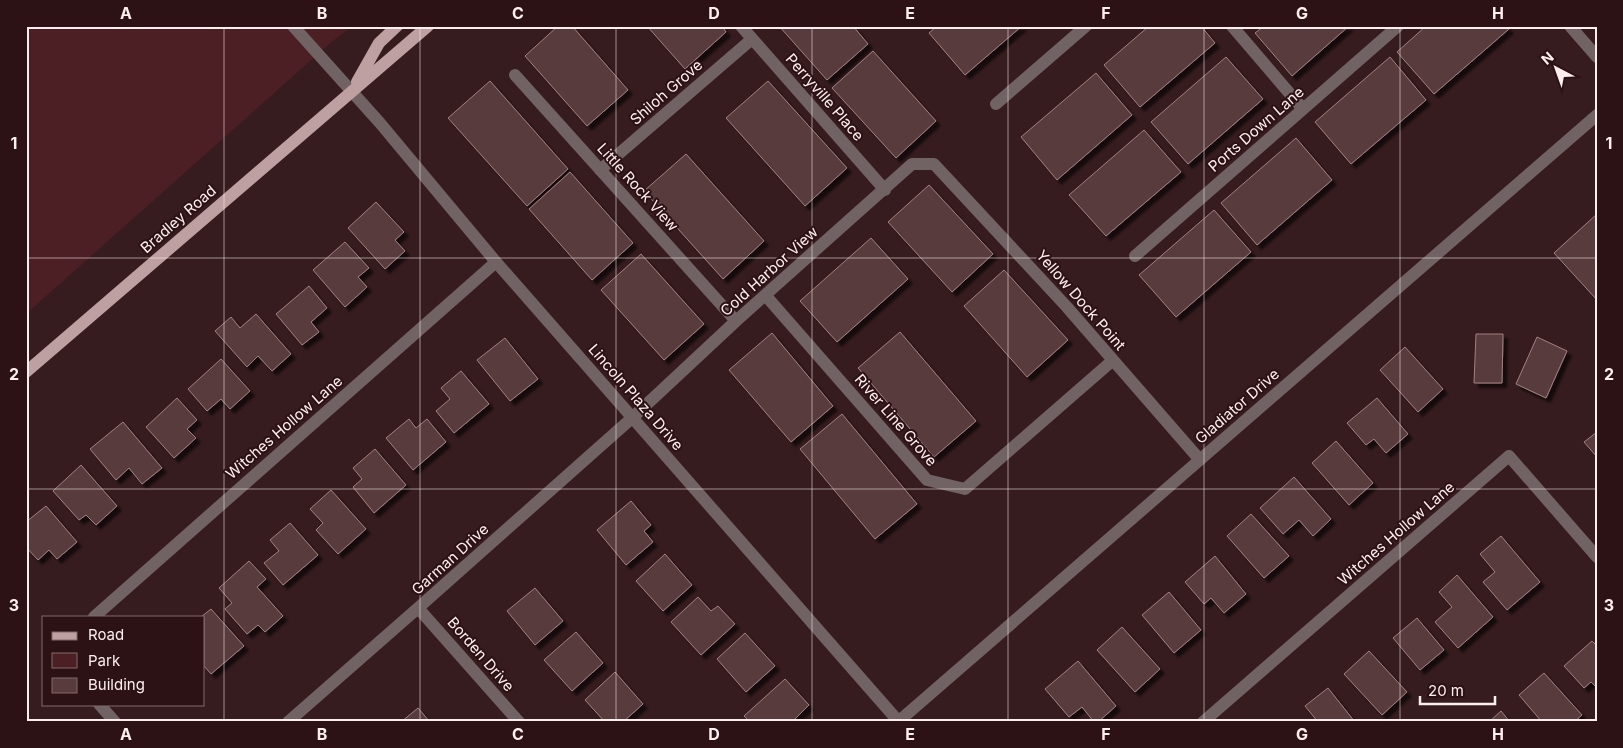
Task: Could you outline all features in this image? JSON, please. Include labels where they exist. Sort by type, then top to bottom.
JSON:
[{"type":"main road","name":"Bradley Road","points":[[352,91],[379,43],[398,26]]},
{"type":"main road","name":"Bradley Road","points":[[26,372],[428,26]]},
{"type":"street","name":"Lincoln Plaza Drive","points":[[293,26],[352,91],[496,262],[899,722]]},
{"type":"street","name":"Perryville Place","points":[[741,26],[885,190]]},
{"type":"street","points":[[996,104],[1086,26]]},
{"type":"street","points":[[1232,26],[1303,109]]},
{"type":"street","name":"Ports Down Lane","points":[[1135,256],[1398,26]]},
{"type":"street","points":[[1570,26],[1597,57]]},
{"type":"street","name":"Shiloh Grove","points":[[600,170],[752,39]]},
{"type":"street","name":"Little Rock View","points":[[515,75],[736,321]]},
{"type":"street","name":"Gladiator Drive","points":[[899,722],[1597,115]]},
{"type":"street","name":"Cold Harbor View","points":[[632,418],[736,321],[912,164],[934,164]]},
{"type":"street","name":"Yellow Dock Point","points":[[934,164],[1066,306],[1200,460]]},
{"type":"street","name":"Witches Hollow Lane","points":[[95,616],[496,262]]},
{"type":"street","name":"River Line Grove","points":[[766,296],[927,480],[965,489],[1112,361]]},
{"type":"street","name":"Garman Drive","points":[[288,722],[632,418]]},
{"type":"street","name":"Witches Hollow Lane","points":[[1203,722],[1509,456],[1597,557]]},
{"type":"street","name":"Borden Drive","points":[[418,608],[518,722]]},
{"type":"street","points":[[101,706],[115,722]]},
{"type":"green space","points":[[26,26],[352,26],[328,45],[26,314]]},
{"type":"building","points":[[558,26],[572,26],[628,90],[587,126],[525,56]]},
{"type":"building","points":[[647,26],[722,26],[726,32],[685,69]]},
{"type":"building","points":[[779,26],[853,26],[868,44],[827,80]]},
{"type":"building","points":[[937,26],[1022,26],[965,75],[929,33]]},
{"type":"building","points":[[1149,26],[1201,26],[1215,43],[1140,107],[1104,65]]},
{"type":"building","points":[[1264,26],[1349,26],[1292,76],[1255,33]]},
{"type":"building","points":[[1426,26],[1506,26],[1509,29],[1434,94],[1397,52]]},
{"type":"building","points":[[873,51],[936,121],[896,158],[832,88]]},
{"type":"building","points":[[1226,57],[1263,99],[1188,164],[1151,122]]},
{"type":"building","points":[[1390,57],[1426,100],[1351,164],[1315,122]]},
{"type":"building","points":[[1096,73],[1132,115],[1057,180],[1021,137]]},
{"type":"building","points":[[490,81],[568,169],[527,206],[448,118]]},
{"type":"building","points":[[768,81],[847,168],[805,206],[726,118]]},
{"type":"building","points":[[1144,130],[1181,172],[1106,236],[1069,195]]},
{"type":"building","points":[[1296,138],[1332,180],[1257,245],[1221,203]]},
{"type":"building","points":[[686,154],[764,241],[723,279],[644,191]]},
{"type":"building","points":[[570,172],[633,243],[592,280],[529,209]]},
{"type":"building","points":[[929,185],[993,254],[952,292],[888,222]]},
{"type":"building","points":[[376,202],[404,232],[395,240],[405,251],[385,269],[348,228]]},
{"type":"building","points":[[1214,210],[1251,252],[1176,317],[1139,275]]},
{"type":"building","points":[[1597,214],[1597,300],[1554,253]]},
{"type":"building","points":[[871,238],[908,279],[837,342],[800,301]]},
{"type":"building","points":[[345,242],[369,268],[358,277],[367,287],[345,307],[313,270]]},
{"type":"building","points":[[641,254],[704,324],[664,360],[601,290]]},
{"type":"building","points":[[1004,270],[1068,340],[1027,377],[964,306]]},
{"type":"building","points":[[309,286],[327,308],[311,322],[319,332],[302,345],[276,314]]},
{"type":"building","points":[[256,314],[291,354],[272,371],[258,356],[247,367],[215,331],[231,317],[240,328]]},
{"type":"building","points":[[900,332],[976,421],[934,457],[858,368]]},
{"type":"building","points":[[772,333],[833,406],[791,442],[729,370]]},
{"type":"building","points":[[1476,334],[1503,334],[1502,383],[1474,383]]},
{"type":"building","points":[[1537,337],[1567,351],[1546,398],[1516,384]]},
{"type":"building","points":[[505,338],[538,379],[510,401],[477,360]]},
{"type":"building","points":[[1405,347],[1443,389],[1418,412],[1380,370]]},
{"type":"building","points":[[221,359],[250,391],[230,409],[221,399],[207,411],[188,389]]},
{"type":"building","points":[[461,371],[489,404],[454,433],[436,411],[450,399],[441,388]]},
{"type":"building","points":[[177,398],[197,420],[187,429],[196,438],[174,458],[146,427]]},
{"type":"building","points":[[1377,398],[1408,434],[1386,453],[1374,439],[1366,445],[1347,423]]},
{"type":"building","points":[[842,414],[917,504],[875,539],[800,449]]},
{"type":"building","points":[[409,419],[416,428],[427,419],[446,442],[413,470],[386,438]]},
{"type":"building","points":[[123,422],[162,468],[142,484],[129,468],[116,480],[90,449]]},
{"type":"building","points":[[1597,432],[1597,457],[1584,442]]},
{"type":"building","points":[[1336,441],[1373,483],[1349,505],[1312,463]]},
{"type":"building","points":[[375,449],[406,485],[374,513],[353,487],[362,479],[353,468]]},
{"type":"building","points":[[81,465],[117,506],[96,525],[86,515],[79,520],[53,491]]},
{"type":"building","points":[[1294,477],[1331,519],[1313,536],[1299,520],[1283,534],[1260,508]]},
{"type":"building","points":[[331,490],[366,529],[338,554],[316,530],[323,523],[310,509]]},
{"type":"building","points":[[631,501],[651,525],[644,531],[653,542],[626,565],[597,530]]},
{"type":"building","points":[[46,506],[77,542],[57,559],[49,550],[38,560],[26,547],[26,522]]},
{"type":"building","points":[[1251,514],[1289,556],[1264,578],[1227,536]]},
{"type":"building","points":[[290,523],[318,555],[283,585],[264,563],[279,551],[270,540]]},
{"type":"building","points":[[1501,536],[1540,582],[1507,610],[1483,582],[1495,572],[1480,554]]},
{"type":"building","points":[[665,554],[692,585],[663,611],[636,581]]},
{"type":"building","points":[[1215,556],[1246,594],[1224,613],[1211,598],[1204,604],[1185,582]]},
{"type":"building","points":[[249,561],[266,579],[257,587],[283,616],[265,632],[258,625],[247,634],[225,609],[232,603],[219,588]]},
{"type":"building","points":[[1457,575],[1493,617],[1458,648],[1435,622],[1452,607],[1439,592]]},
{"type":"building","points":[[535,588],[563,621],[535,645],[507,611]]},
{"type":"building","points":[[1169,592],[1201,630],[1174,653],[1142,615]]},
{"type":"building","points":[[698,597],[711,611],[718,606],[735,624],[701,655],[671,622]]},
{"type":"building","points":[[211,609],[244,646],[211,674],[205,667],[205,616],[202,616]]},
{"type":"building","points":[[1417,618],[1444,650],[1420,670],[1393,638]]},
{"type":"building","points":[[1122,627],[1160,669],[1135,692],[1097,650]]},
{"type":"building","points":[[576,632],[603,663],[572,691],[544,660]]},
{"type":"building","points":[[745,633],[775,666],[746,692],[717,659]]},
{"type":"building","points":[[1592,641],[1597,646],[1597,688],[1591,682],[1584,688],[1564,666]]},
{"type":"building","points":[[1369,651],[1407,692],[1382,715],[1344,674]]},
{"type":"building","points":[[1078,661],[1116,706],[1098,722],[1094,722],[1082,707],[1069,717],[1045,689]]},
{"type":"building","points":[[615,672],[643,704],[623,722],[605,722],[585,700]]},
{"type":"building","points":[[1544,673],[1582,715],[1574,722],[1542,722],[1519,695]]},
{"type":"building","points":[[785,679],[809,705],[792,722],[750,722],[744,716]]},
{"type":"building","points":[[1328,688],[1355,722],[1318,722],[1305,706]]},
{"type":"building","points":[[418,708],[430,722],[401,722]]},
{"type":"building","points":[[1501,711],[1510,722],[1489,722]]}]
